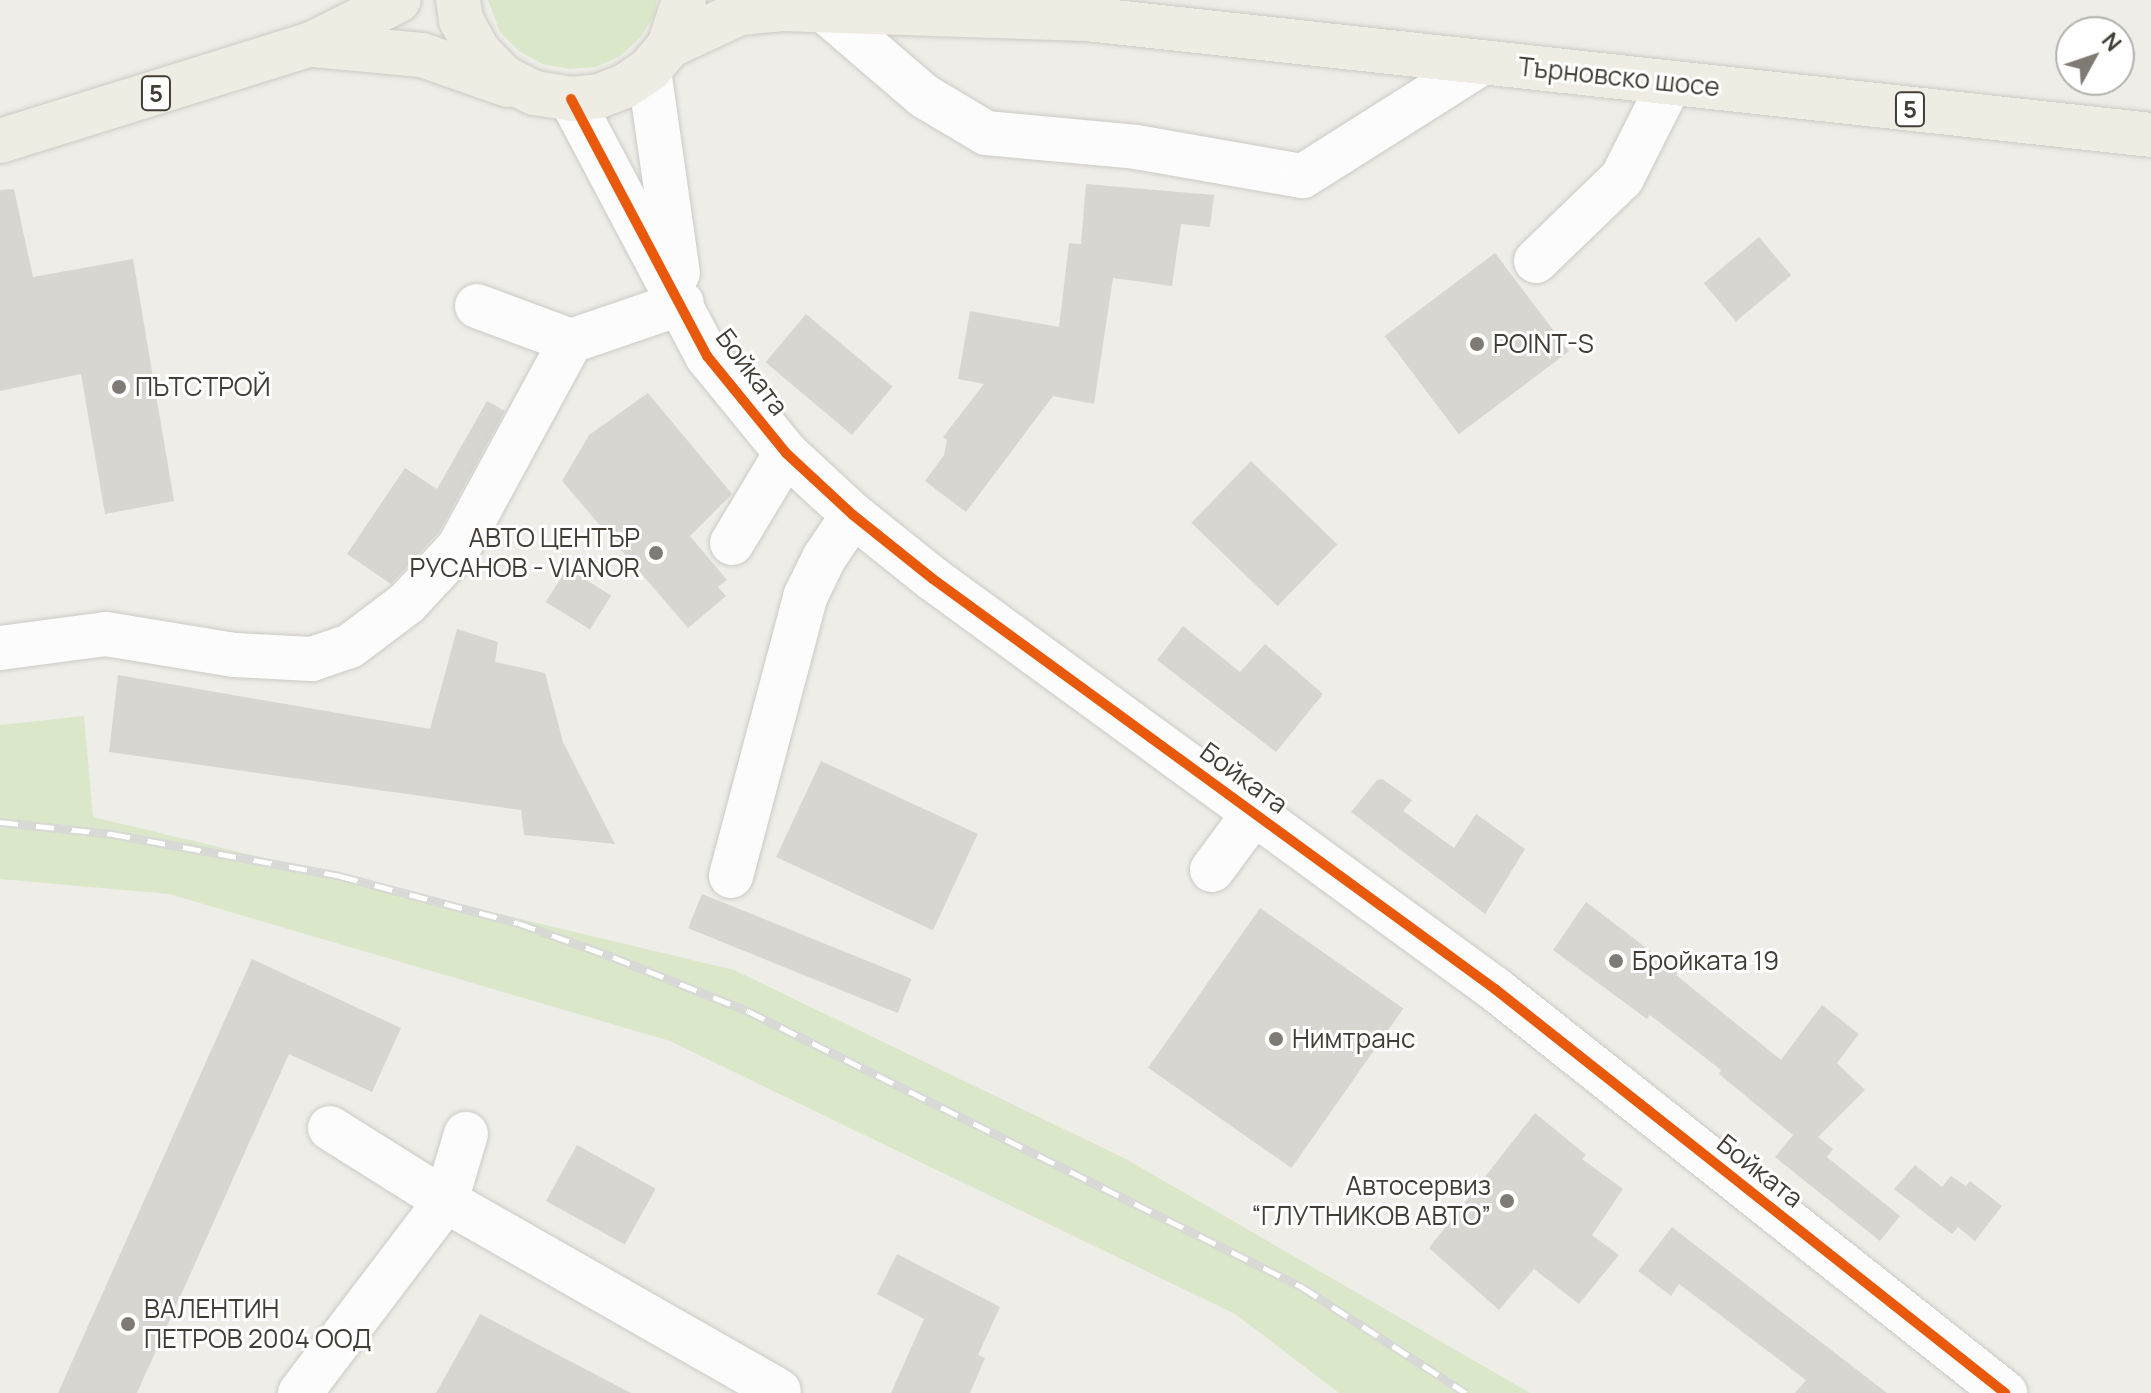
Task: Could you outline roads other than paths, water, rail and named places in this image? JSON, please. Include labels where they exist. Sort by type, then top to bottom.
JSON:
[{"type":"main road","name":"5","points":[[0,141],[312,44],[399,0]]},
{"type":"main road","points":[[458,0],[461,20],[478,51],[503,77],[553,96]]},
{"type":"main road","points":[[659,58],[684,0]]},
{"type":"main road","name":"Търновско шосе","points":[[1015,0],[1087,19]]},
{"type":"main road","name":"Търновско шосе","points":[[659,58],[740,13],[824,10],[1087,19],[2151,135]]},
{"type":"main road","name":"5","points":[[312,44],[422,55],[553,96],[599,96],[625,86],[659,58]]},
{"type":"street","points":[[824,10],[924,96],[986,133],[1136,147],[1303,176],[1483,62]]},
{"type":"street","name":"Бойката","points":[[659,58],[682,303]]},
{"type":"street","points":[[1536,261],[1622,178],[1670,83]]},
{"type":"street","name":"Бойката","points":[[553,96],[682,303],[707,356],[786,453],[853,515],[933,579],[1495,989],[2005,1393]]},
{"type":"street","points":[[477,306],[571,341],[682,303]]},
{"type":"street","points":[[0,648],[106,634],[234,655],[312,659],[350,646],[407,603],[459,547],[571,341]]},
{"type":"street","points":[[732,543],[786,453]]},
{"type":"street","points":[[731,876],[805,597],[824,558],[853,515]]},
{"type":"street","points":[[1212,870],[1254,813]]},
{"type":"street","points":[[330,1128],[446,1201],[779,1391]]},
{"type":"street","points":[[300,1393],[446,1201],[466,1134]]},
{"type":"railway","points":[[0,822],[112,834],[340,876],[518,923],[613,957],[748,1011],[1302,1287],[1466,1393]]},
{"type":"place","name":"POINT-S","points":[[1477,344]]},
{"type":"place","name":"ПЪТСТРОЙ","points":[[119,387]]},
{"type":"place","name":"АВТО ЦЕНТЪР РУСАНОВ - VIANOR","points":[[656,553]]},
{"type":"place","name":"Бройката 19","points":[[1616,961]]},
{"type":"place","name":"Нимтранс","points":[[1276,1039]]},
{"type":"place","name":"Автосервиз “ГЛУТНИКОВ АВТО”","points":[[1507,1201]]},
{"type":"place","name":"ВАЛЕНТИН ПЕТРОВ 2004 ООД","points":[[128,1324]]}]
